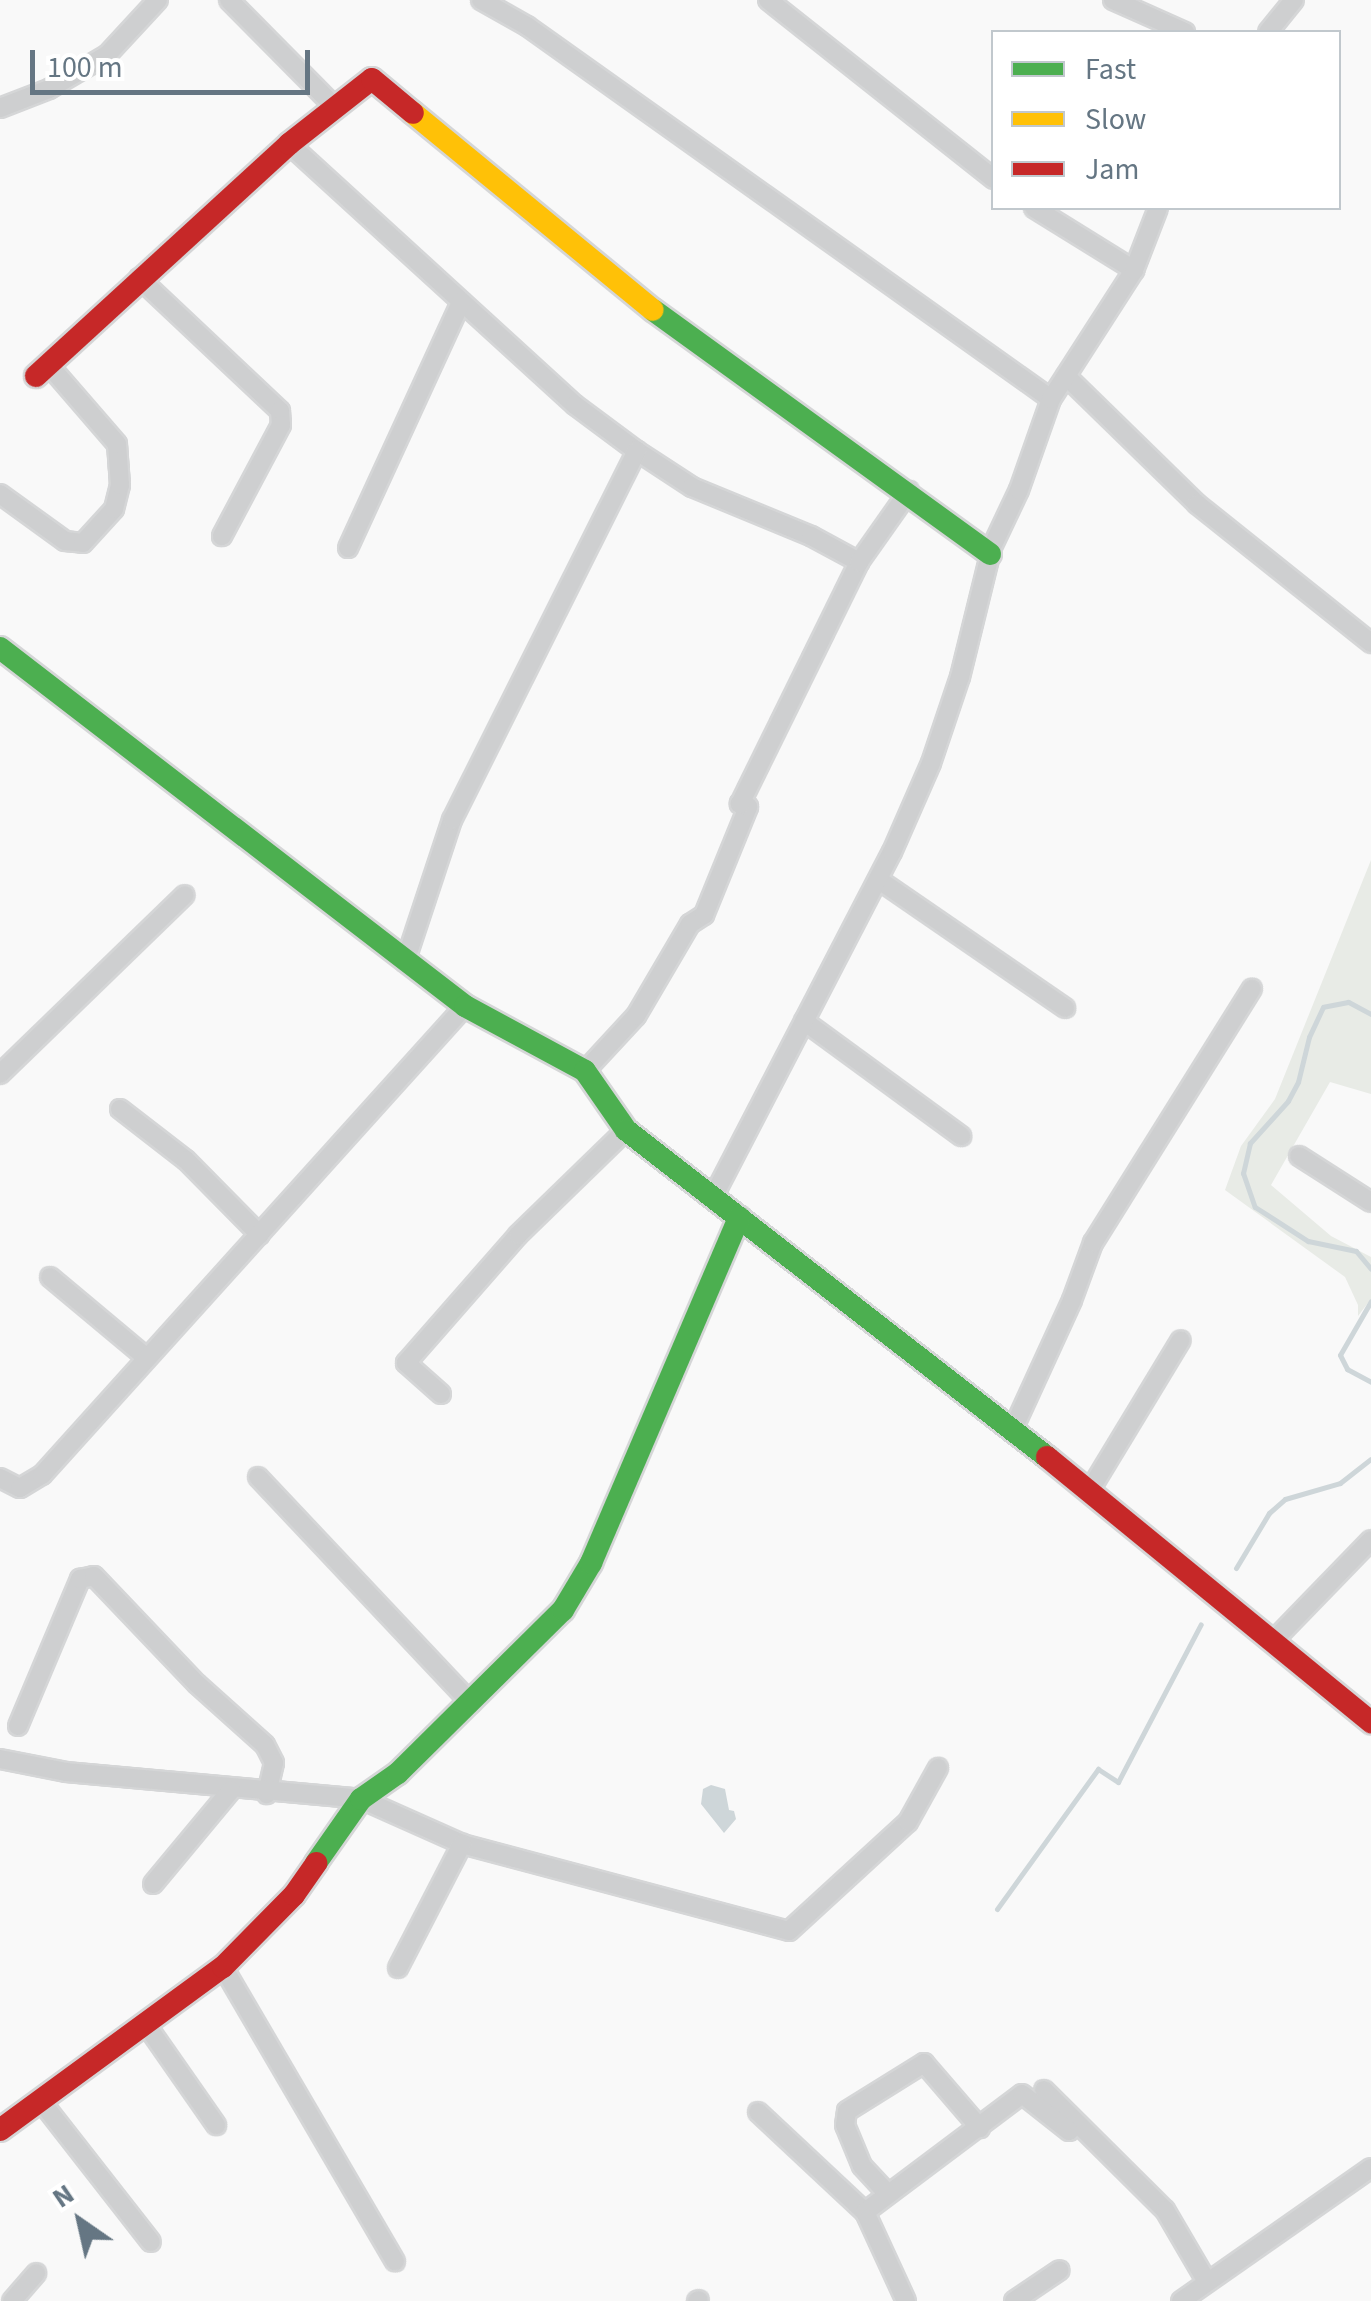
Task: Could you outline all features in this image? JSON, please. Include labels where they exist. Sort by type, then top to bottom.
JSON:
[{"type":"street","points":[[0,108],[50,89],[107,55],[158,0]]},
{"type":"street","points":[[228,0],[334,107]]},
{"type":"street","points":[[481,0],[527,26],[1051,399]]},
{"type":"street","points":[[768,0],[991,177]]},
{"type":"street","points":[[1113,0],[1180,30]]},
{"type":"street","points":[[1270,30],[1294,0]]},
{"type":"street","points":[[0,494],[65,541],[83,543],[114,510],[120,484],[117,444],[42,370],[289,144],[368,80],[376,80],[640,300],[853,459],[909,491],[990,554]]},
{"type":"street","points":[[289,144],[574,405],[692,486],[811,536],[860,562]]},
{"type":"street","points":[[1037,210],[1134,270]]},
{"type":"street","points":[[713,1198],[879,880],[931,763],[960,677],[990,554],[1020,490],[1051,399],[1134,270],[1157,210]]},
{"type":"street","points":[[140,278],[280,411],[281,425],[222,536]]},
{"type":"street","points":[[348,548],[461,302]]},
{"type":"street","points":[[1066,376],[1197,504],[1371,642]]},
{"type":"street","points":[[405,962],[452,820],[637,451]]},
{"type":"street","points":[[585,1072],[636,1016],[690,924],[704,914],[748,807],[740,804],[860,562],[909,491]]},
{"type":"street","points":[[0,648],[465,1006],[585,1072],[626,1130],[1090,1490],[1371,1722]]},
{"type":"street","points":[[879,880],[1065,1008]]},
{"type":"street","points":[[0,1074],[185,895]]},
{"type":"street","points":[[1012,1429],[1072,1300],[1093,1243],[1252,989]]},
{"type":"street","points":[[0,1478],[20,1488],[31,1486],[465,1006]]},
{"type":"street","points":[[804,1021],[961,1136]]},
{"type":"street","points":[[120,1109],[186,1160],[260,1235]]},
{"type":"street","points":[[442,1394],[406,1362],[518,1235],[626,1130]]},
{"type":"street","points":[[1299,1156],[1371,1202]]},
{"type":"street","points":[[0,2130],[224,1967],[294,1895],[360,1799],[398,1773],[563,1610],[591,1563],[739,1217]]},
{"type":"street","points":[[50,1277],[147,1358]]},
{"type":"street","points":[[1090,1490],[1181,1340]]},
{"type":"street","points":[[258,1478],[471,1703]]},
{"type":"street","points":[[1274,1640],[1371,1540]]},
{"type":"street","points":[[18,1726],[80,1579],[94,1576],[197,1684],[265,1744],[274,1763],[268,1794]]},
{"type":"street","points":[[0,1759],[66,1772],[268,1794],[360,1799],[462,1844],[789,1931],[908,1822],[938,1768]]},
{"type":"street","points":[[153,1884],[230,1790]]},
{"type":"street","points":[[398,1968],[462,1844]]},
{"type":"street","points":[[224,1967],[394,2261]]},
{"type":"street","points":[[148,2026],[216,2125]]},
{"type":"street","points":[[888,2194],[862,2166],[845,2125],[847,2111],[924,2063],[980,2128]]},
{"type":"street","points":[[1044,2090],[1165,2210],[1207,2282]]},
{"type":"street","points":[[865,2212],[1022,2094],[1069,2131]]},
{"type":"street","points":[[40,2100],[151,2242]]},
{"type":"street","points":[[758,2112],[865,2212],[906,2301]]},
{"type":"street","points":[[1180,2301],[1371,2168]]},
{"type":"street","points":[[1014,2301],[1060,2270]]},
{"type":"street","points":[[12,2301],[36,2273]]},
{"type":"shaded area","points":[[1371,860],[1371,1094],[1330,1082],[1271,1185],[1331,1236],[1371,1257],[1371,1299],[1358,1316],[1358,1305],[1345,1277],[1225,1190],[1241,1146],[1275,1099]]},
{"type":"shaded area","points":[[711,1785],[725,1789],[729,1810],[734,1811],[736,1819],[724,1833],[701,1804],[703,1789]]},
{"type":"waterway","points":[[1371,1014],[1348,1002],[1323,1007],[1309,1037],[1298,1082],[1288,1101],[1250,1143],[1243,1173],[1255,1207],[1308,1241],[1356,1251],[1371,1269]]},
{"type":"waterway","points":[[1371,1301],[1340,1355],[1347,1369],[1371,1382]]},
{"type":"waterway","points":[[1236,1568],[1269,1513],[1285,1499],[1340,1483],[1371,1459]]},
{"type":"waterway","points":[[997,1909],[1098,1769],[1118,1782],[1201,1624]]},
{"type":"traffic: fast","points":[[653,310],[990,554]]},
{"type":"traffic: fast","points":[[0,648],[465,1006],[585,1071],[626,1130],[1047,1457]]},
{"type":"traffic: fast","points":[[316,1863],[361,1799],[398,1773],[563,1610],[591,1563],[739,1217]]},
{"type":"traffic: slow","points":[[413,113],[653,310]]},
{"type":"traffic: jam","points":[[36,376],[289,144],[372,79],[413,113]]},
{"type":"traffic: jam","points":[[1047,1457],[1371,1722]]},
{"type":"traffic: jam","points":[[0,2130],[223,1967],[294,1895],[316,1863]]}]
